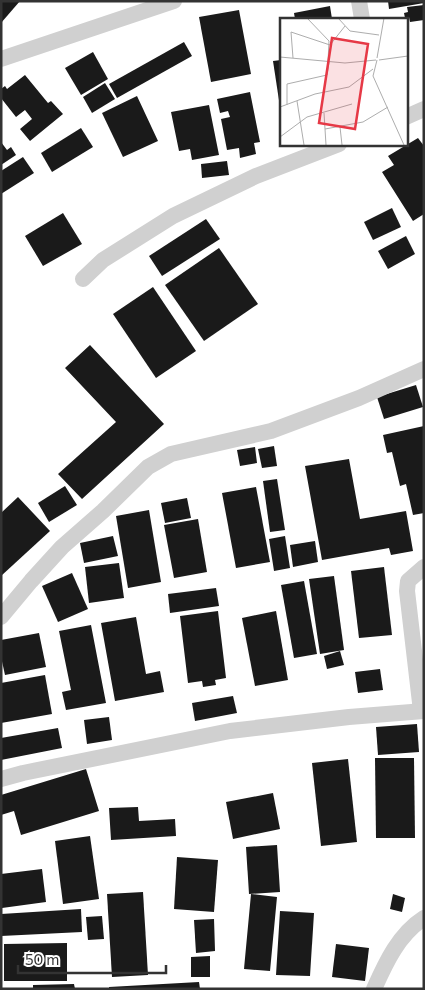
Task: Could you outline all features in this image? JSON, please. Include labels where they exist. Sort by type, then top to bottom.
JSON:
[{"type":"street","points":[[1,59],[174,1]]},
{"type":"street","points":[[359,1],[362,18]]},
{"type":"street","points":[[408,115],[424,109]]},
{"type":"street","points":[[83,279],[103,260],[173,216],[256,176],[336,145]]},
{"type":"street","points":[[1,617],[62,547],[148,467],[172,454],[271,431],[359,398],[424,369]]},
{"type":"street","points":[[1,779],[230,730],[422,711],[407,591],[408,581],[424,567]]},
{"type":"street","points":[[374,989],[395,947],[424,918]]},
{"type":"building","points":[[1,1],[20,1],[1,23]]},
{"type":"building","points":[[388,1],[424,1],[424,3],[389,9]]},
{"type":"building","points":[[424,5],[424,20],[410,22],[409,17],[405,18],[404,13],[408,12],[407,7]]},
{"type":"building","points":[[330,6],[332,18],[295,18],[294,13]]},
{"type":"building","points":[[239,10],[251,74],[211,82],[199,17]]},
{"type":"building","points":[[184,42],[192,56],[117,98],[109,84]]},
{"type":"building","points":[[93,52],[108,79],[81,95],[65,68]]},
{"type":"building","points":[[280,60],[280,107],[273,61]]},
{"type":"building","points":[[25,75],[48,103],[51,101],[63,114],[30,141],[20,129],[32,119],[25,110],[16,117],[1,98],[1,89],[5,86],[7,89]]},
{"type":"building","points":[[105,83],[115,99],[92,113],[83,97]]},
{"type":"building","points":[[250,92],[260,142],[254,143],[256,154],[240,158],[239,148],[227,150],[221,119],[230,117],[228,111],[220,113],[217,99]]},
{"type":"building","points":[[137,96],[158,141],[123,157],[102,113]]},
{"type":"building","points":[[209,105],[219,155],[192,160],[190,149],[179,151],[171,112]]},
{"type":"building","points":[[81,128],[93,147],[52,172],[41,153]]},
{"type":"building","points":[[418,138],[424,146],[424,214],[413,221],[382,172],[394,165],[388,156]]},
{"type":"building","points":[[1,142],[7,150],[11,147],[16,155],[1,165]]},
{"type":"building","points":[[23,157],[34,173],[1,194],[1,171]]},
{"type":"building","points":[[227,161],[229,175],[202,178],[201,164]]},
{"type":"building","points":[[392,208],[401,227],[373,240],[364,222]]},
{"type":"building","points":[[63,213],[82,244],[43,266],[25,236]]},
{"type":"building","points":[[206,219],[220,239],[162,276],[149,256]]},
{"type":"building","points":[[406,236],[415,254],[388,269],[378,251]]},
{"type":"building","points":[[219,248],[258,304],[204,341],[165,285]]},
{"type":"building","points":[[153,287],[196,351],[156,378],[113,314]]},
{"type":"building","points":[[90,345],[164,424],[82,499],[58,474],[116,422],[65,368]]},
{"type":"building","points":[[416,385],[423,407],[384,419],[377,397]]},
{"type":"building","points":[[424,426],[424,513],[413,515],[406,484],[400,486],[392,452],[387,453],[383,435]]},
{"type":"building","points":[[274,446],[277,466],[262,468],[258,449]]},
{"type":"building","points":[[255,447],[257,463],[240,466],[237,450]]},
{"type":"building","points":[[349,459],[360,519],[406,511],[413,551],[391,555],[389,548],[322,560],[305,466]]},
{"type":"building","points":[[277,479],[285,530],[270,532],[263,481]]},
{"type":"building","points":[[65,486],[77,505],[49,522],[38,503]]},
{"type":"building","points":[[256,487],[270,562],[236,568],[222,493]]},
{"type":"building","points":[[18,497],[50,531],[1,576],[1,513]]},
{"type":"building","points":[[187,498],[191,518],[165,523],[161,503]]},
{"type":"building","points":[[149,510],[161,582],[128,588],[116,516]]},
{"type":"building","points":[[198,519],[207,572],[174,578],[164,525]]},
{"type":"building","points":[[113,536],[118,556],[84,563],[80,543]]},
{"type":"building","points":[[285,536],[290,568],[274,571],[269,539]]},
{"type":"building","points":[[315,541],[318,562],[293,567],[290,545]]},
{"type":"building","points":[[119,563],[124,598],[89,603],[85,567]]},
{"type":"building","points":[[384,567],[392,635],[359,638],[351,571]]},
{"type":"building","points":[[72,573],[88,609],[58,622],[42,586]]},
{"type":"building","points":[[334,576],[344,650],[320,654],[309,579]]},
{"type":"building","points":[[304,581],[317,654],[294,658],[281,585]]},
{"type":"building","points":[[216,588],[219,606],[170,613],[168,594]]},
{"type":"building","points":[[218,611],[226,678],[215,680],[216,685],[203,687],[202,681],[188,683],[180,616]]},
{"type":"building","points":[[276,611],[288,680],[255,686],[242,618]]},
{"type":"building","points":[[136,617],[146,674],[160,671],[164,692],[115,701],[101,623]]},
{"type":"building","points":[[91,625],[106,703],[66,710],[62,692],[71,690],[59,631]]},
{"type":"building","points":[[39,633],[46,667],[5,675],[1,657],[1,640]]},
{"type":"building","points":[[340,651],[344,665],[327,669],[324,656]]},
{"type":"building","points":[[380,669],[383,690],[358,693],[355,672]]},
{"type":"building","points":[[45,675],[52,714],[1,723],[1,683]]},
{"type":"building","points":[[233,696],[237,713],[195,721],[192,703]]},
{"type":"building","points":[[109,717],[112,740],[87,744],[84,720]]},
{"type":"building","points":[[417,724],[419,752],[378,755],[376,727]]},
{"type":"building","points":[[58,728],[62,748],[1,760],[1,738]]},
{"type":"building","points":[[375,758],[414,758],[415,838],[376,838]]},
{"type":"building","points":[[348,759],[357,842],[321,846],[312,763]]},
{"type":"building","points":[[86,769],[99,811],[21,835],[14,811],[1,815],[1,795]]},
{"type":"building","points":[[273,793],[280,829],[233,839],[226,802]]},
{"type":"building","points":[[138,807],[139,821],[175,819],[176,836],[111,840],[109,808]]},
{"type":"building","points":[[90,836],[99,899],[63,904],[55,841]]},
{"type":"building","points":[[277,845],[280,892],[249,894],[246,847]]},
{"type":"building","points":[[177,857],[218,860],[214,912],[174,909]]},
{"type":"building","points":[[42,869],[46,902],[2,908],[1,874]]},
{"type":"building","points":[[143,892],[148,975],[112,977],[107,894]]},
{"type":"building","points":[[251,894],[277,897],[270,971],[244,969]]},
{"type":"building","points":[[393,894],[405,898],[402,912],[390,909]]},
{"type":"building","points":[[81,909],[82,932],[1,936],[1,914]]},
{"type":"building","points":[[280,911],[314,913],[310,976],[276,975]]},
{"type":"building","points":[[102,916],[104,939],[88,940],[86,917]]},
{"type":"building","points":[[214,919],[215,951],[196,953],[194,920]]},
{"type":"building","points":[[67,943],[67,981],[4,981],[4,944]]},
{"type":"building","points":[[336,944],[369,948],[365,981],[332,977]]},
{"type":"building","points":[[210,956],[210,977],[191,977],[191,957]]},
{"type":"building","points":[[199,982],[200,989],[109,989],[109,987]]},
{"type":"building","points":[[74,984],[75,989],[33,989],[33,985]]}]
